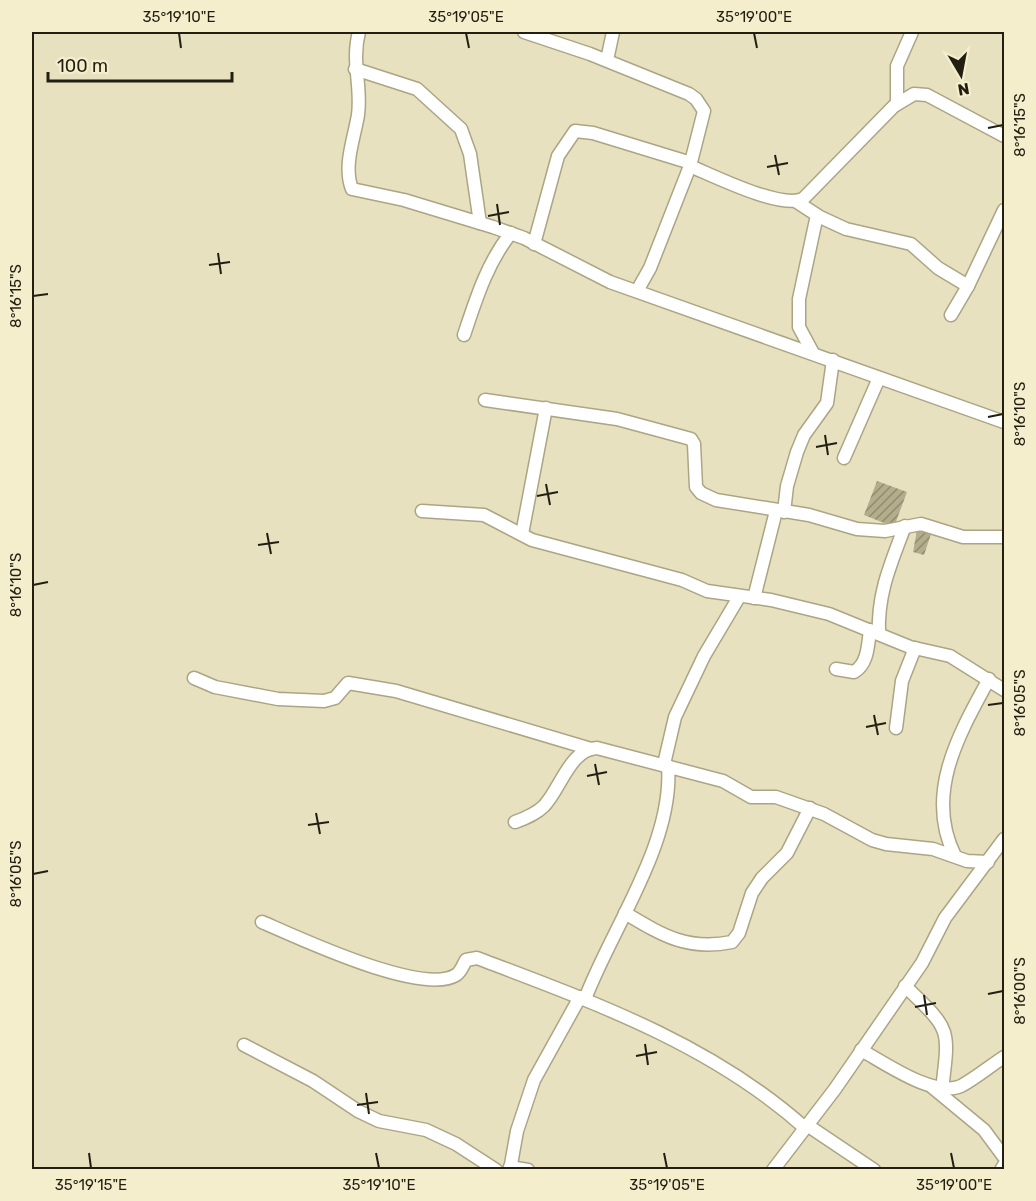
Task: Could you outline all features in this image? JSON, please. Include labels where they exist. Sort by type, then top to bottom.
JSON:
[{"type":"street","points":[[359,32],[354,49],[358,114],[349,164],[352,189],[404,200],[511,233],[610,282],[1005,422]]},
{"type":"street","points":[[524,32],[607,60],[689,94],[702,105],[704,118],[690,165],[650,268],[637,291]]},
{"type":"street","points":[[607,60],[613,32]]},
{"type":"street","points":[[897,104],[897,66],[912,32]]},
{"type":"street","points":[[355,69],[417,89],[461,129],[471,154],[480,223]]},
{"type":"street","points":[[797,202],[804,199],[897,104],[914,94],[927,95],[1005,136]]},
{"type":"street","points":[[534,244],[558,156],[573,132],[593,133],[690,165],[761,193],[797,202],[846,229],[911,244],[938,268],[969,286]]},
{"type":"street","points":[[951,315],[969,286],[1005,210]]},
{"type":"street","points":[[813,353],[799,327],[799,299],[817,215]]},
{"type":"street","points":[[464,335],[493,258],[511,233]]},
{"type":"street","points":[[754,598],[797,452],[804,435],[827,403],[833,360]]},
{"type":"street","points":[[844,458],[879,378]]},
{"type":"street","points":[[485,400],[617,419],[691,439],[694,444],[694,477],[701,493],[716,500],[832,520],[857,529],[885,531],[921,524],[963,537],[1005,537]]},
{"type":"street","points":[[522,534],[546,408]]},
{"type":"street","points":[[422,511],[484,515],[532,540],[682,580],[707,591],[754,598],[829,614],[915,648],[950,656],[1005,690]]},
{"type":"street","points":[[836,669],[854,672],[867,654],[875,632],[884,582],[905,526]]},
{"type":"street","points":[[528,1170],[510,1168],[517,1131],[534,1080],[582,998],[657,845],[669,792],[666,765],[675,717],[704,656],[740,597]]},
{"type":"street","points":[[896,728],[902,681],[915,648]]},
{"type":"street","points":[[194,678],[215,687],[278,699],[324,701],[335,698],[348,683],[396,691],[591,748],[723,781],[751,797],[776,797],[810,808],[872,840],[886,844],[933,849],[967,861],[988,862]]},
{"type":"street","points":[[955,856],[941,815],[948,768],[957,738],[988,679]]},
{"type":"street","points":[[515,822],[533,814],[544,805],[576,757],[591,748]]},
{"type":"street","points":[[625,913],[668,938],[687,944],[732,942],[739,933],[752,893],[762,878],[787,853],[810,808]]},
{"type":"street","points":[[772,1170],[861,1050],[922,963],[945,918],[1005,839]]},
{"type":"street","points":[[262,922],[398,975],[443,979],[458,974],[466,960],[477,958],[582,998],[678,1041],[769,1098],[806,1127],[874,1170]]},
{"type":"street","points":[[906,986],[939,1019],[948,1038],[936,1087]]},
{"type":"street","points":[[243,1045],[282,1064],[358,1111],[379,1121],[436,1135],[456,1144],[496,1170]]},
{"type":"street","points":[[861,1050],[936,1087],[948,1090],[961,1086],[1005,1057]]},
{"type":"street","points":[[936,1087],[984,1130],[1005,1157]]},
{"type":"street","points":[[1001,1170],[1005,1165]]},
{"type":"building","points":[[877,481],[907,492],[894,527],[864,515]]},
{"type":"building","points":[[917,530],[931,534],[924,555],[913,552]]}]
